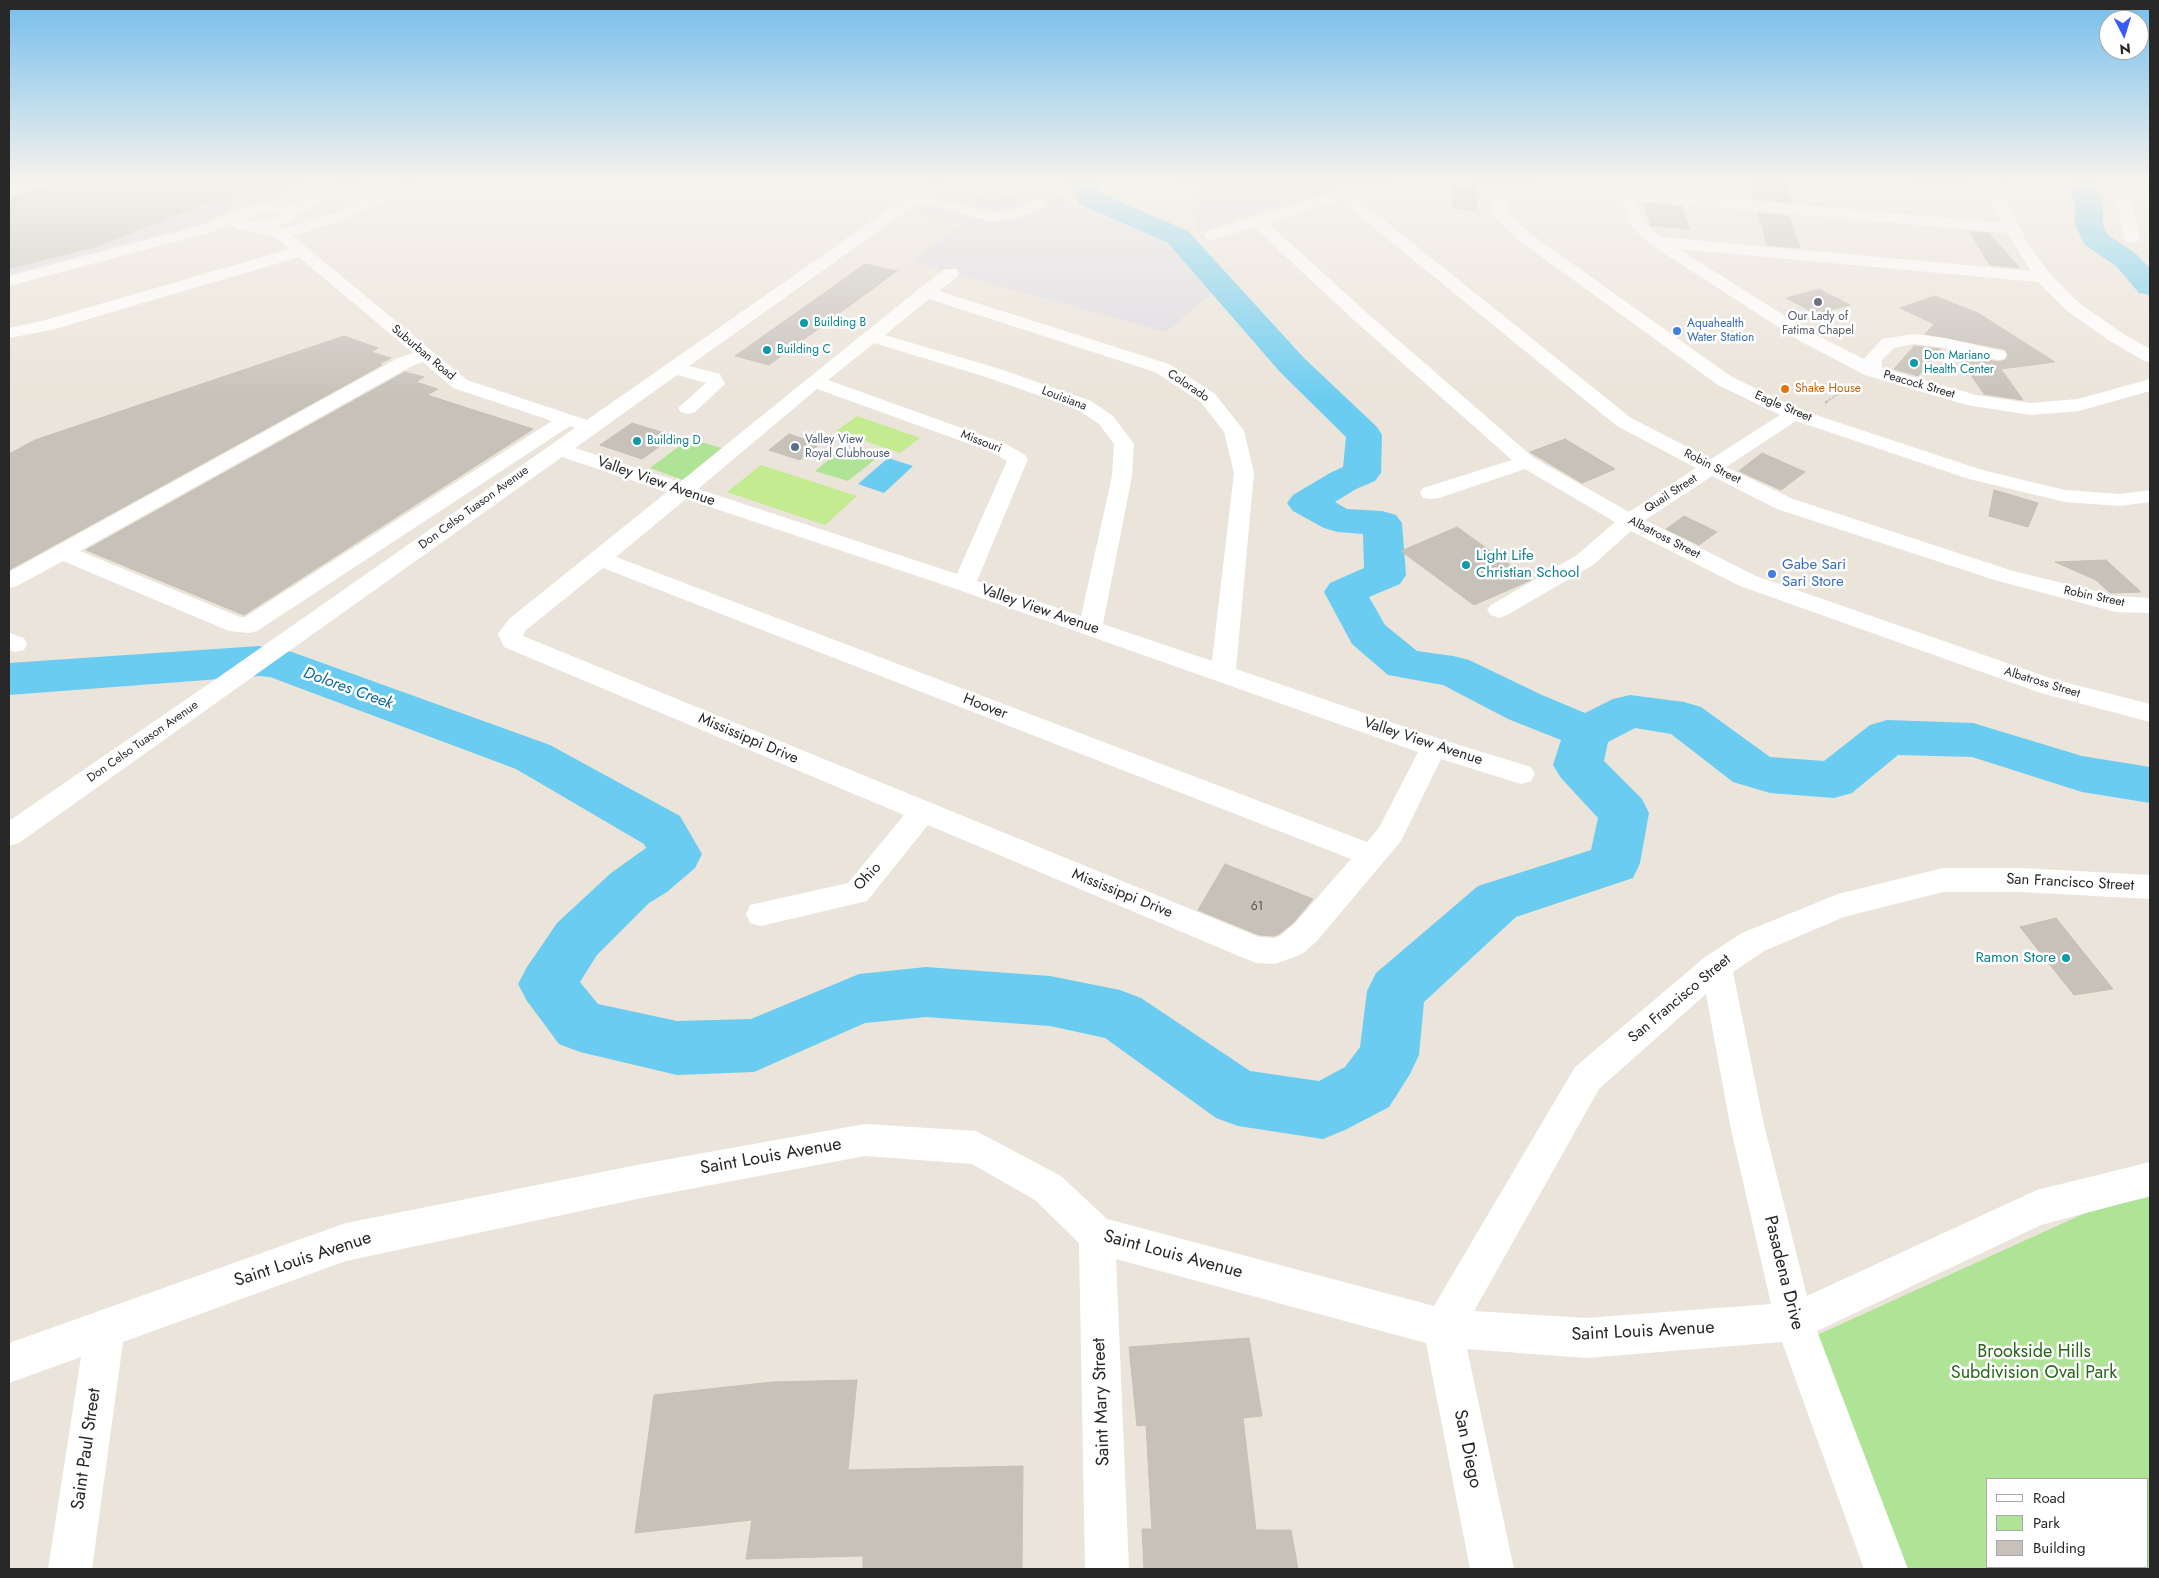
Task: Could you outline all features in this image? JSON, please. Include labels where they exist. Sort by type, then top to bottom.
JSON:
[{"type":"street","name":"Suburban Road","points":[[9,281],[108,255]]},
{"type":"street","points":[[9,333],[45,326],[288,255]]},
{"type":"street","name":"Suburban Road","points":[[304,255],[460,384],[590,427]]},
{"type":"street","name":"Don Celso Tuason Avenue","points":[[9,835],[298,634],[558,448],[674,368],[723,344],[841,255]]},
{"type":"street","name":"Albatross Street","points":[[1293,255],[1361,317],[1527,462],[1629,521],[1748,581],[2050,688],[2150,713]]},
{"type":"street","name":"Robin Street","points":[[1417,255],[1624,422],[1785,504],[2006,576],[2116,604],[2150,605]]},
{"type":"street","name":"Eagle Street","points":[[1549,255],[1724,380],[1794,414],[1976,475],[2065,496],[2120,500],[2150,496]]},
{"type":"street","name":"Peacock Street","points":[[1678,255],[1806,336],[1872,371],[1974,401],[2030,409],[2079,406],[2150,385]]},
{"type":"street","points":[[1803,255],[2043,277]]},
{"type":"street","points":[[2029,255],[2043,277],[2073,307],[2116,337],[2150,357]]},
{"type":"street","points":[[723,344],[847,262]]},
{"type":"street","name":"Mississippi Drive","points":[[951,273],[870,336],[600,559],[517,625],[510,634],[513,641],[1256,950],[1275,951],[1291,946],[1306,932],[1391,833],[1434,747]]},
{"type":"street","name":"Colorado","points":[[926,292],[1162,368],[1208,398],[1234,431],[1244,473],[1223,673]]},
{"type":"street","name":"Louisiana","points":[[870,336],[993,373],[1084,405],[1106,420],[1124,444],[1122,476],[1090,628]]},
{"type":"street","points":[[1872,371],[1873,358],[1888,343],[1914,339],[1945,343],[1998,355]]},
{"type":"street","points":[[9,581],[405,362],[426,355]]},
{"type":"street","points":[[674,368],[713,378],[716,384],[688,408]]},
{"type":"street","name":"Missouri","points":[[814,382],[998,448],[1018,459],[964,584]]},
{"type":"street","name":"Quail Street","points":[[1499,610],[1585,560],[1629,521],[1794,414]]},
{"type":"street","points":[[62,552],[237,625],[249,624],[259,620],[568,419]]},
{"type":"street","name":"Valley View Avenue","points":[[558,448],[964,584],[1434,747],[1521,774]]},
{"type":"street","points":[[1431,493],[1527,462]]},
{"type":"street","name":"Hoover","points":[[600,559],[1371,854]]},
{"type":"street","points":[[312,584],[350,597]]},
{"type":"street","name":"Ohio","points":[[761,914],[857,893],[923,812]]},
{"type":"street","name":"San Francisco Street","points":[[1443,1328],[1587,1078],[1716,966],[1753,942],[1838,906],[1943,880],[2022,880],[2150,887]]},
{"type":"street","name":"Pasadena Drive","points":[[1716,966],[1747,1125],[1794,1322],[1886,1569]]},
{"type":"street","name":"Saint Louis Avenue","points":[[9,1363],[346,1242],[642,1181],[865,1140],[976,1148],[1048,1188],[1097,1235],[1443,1328],[1586,1338],[1794,1322],[2038,1208],[2150,1179]]},
{"type":"street","name":"Saint Mary Street","points":[[1097,1235],[1107,1569]]},
{"type":"street","name":"San Diego","points":[[1443,1328],[1492,1569]]},
{"type":"street","name":"Saint Paul Street","points":[[70,1569],[104,1329]]},
{"type":"path","points":[[1794,414],[1819,408],[1872,371]]},
{"type":"shaded area","points":[[9,255],[83,255],[9,274]]},
{"type":"shaded area","points":[[922,255],[1178,255],[1212,293],[1166,332],[912,262]]},
{"type":"green space","points":[[857,416],[920,438],[900,453],[836,431]]},
{"type":"green space","points":[[689,439],[722,448],[683,480],[650,468]]},
{"type":"green space","points":[[844,447],[878,457],[848,481],[815,471]]},
{"type":"green space","points":[[761,465],[857,496],[825,525],[727,492]]},
{"type":"green space","name":"Brookside Hills Subdivision Oval Park","points":[[2150,1197],[2150,1569],[1902,1569],[1815,1336],[2092,1210]]},
{"type":"water","points":[[888,458],[913,466],[884,493],[858,484]]},
{"type":"building","points":[[9,255],[64,255],[9,268]]},
{"type":"building","points":[[1983,255],[2008,255],[2020,268],[1990,265]]},
{"type":"building","points":[[865,264],[897,271],[769,365],[735,356]]},
{"type":"building","name":"Our Lady of Fatima Chapel","points":[[1819,289],[1850,305],[1816,314],[1786,298]]},
{"type":"building","points":[[1935,296],[1978,313],[2055,362],[2001,369],[2023,400],[1984,394],[1955,352],[1998,362],[2006,360],[2008,354],[2004,349],[1925,334],[1934,324],[1900,308]]},
{"type":"building","points":[[344,336],[378,348],[371,352],[391,358],[379,364],[382,365],[9,570],[9,454],[35,440]]},
{"type":"building","name":"Don Mariano Health Center","points":[[1914,346],[1941,349],[1918,376],[1894,369]]},
{"type":"building","points":[[405,372],[424,377],[416,382],[438,389],[427,395],[533,429],[244,615],[86,550]]},
{"type":"building","name":"Building D","points":[[632,423],[674,436],[642,459],[600,445]]},
{"type":"building","name":"Valley View Royal Clubhouse","points":[[789,434],[820,444],[800,460],[769,450]]},
{"type":"building","points":[[1565,439],[1615,469],[1582,483],[1530,452]]},
{"type":"building","points":[[1762,453],[1805,472],[1781,490],[1739,471]]},
{"type":"building","points":[[1994,490],[2038,503],[2028,527],[1989,516]]},
{"type":"building","points":[[1684,516],[1717,532],[1699,545],[1666,529]]},
{"type":"building","name":"Light Life Christian School","points":[[1457,527],[1531,580],[1474,605],[1401,551]]},
{"type":"building","points":[[2106,560],[2141,592],[2110,593],[2096,580],[2055,562]]},
{"type":"building","points":[[1225,864],[1313,899],[1294,922],[1279,934],[1274,936],[1259,935],[1198,910]]},
{"type":"building","name":"Ramon Store","points":[[2056,918],[2113,989],[2074,995],[2020,927]]},
{"type":"building","points":[[1249,1338],[1262,1416],[1243,1418],[1256,1530],[1291,1530],[1298,1569],[1144,1569],[1142,1529],[1152,1529],[1146,1425],[1137,1426],[1129,1347]]},
{"type":"building","points":[[857,1380],[848,1470],[1023,1466],[1022,1569],[863,1569],[863,1556],[746,1559],[752,1520],[635,1533],[654,1395],[772,1382]]},
{"type":"waterway","points":[[1194,255],[1292,365],[1364,435],[1362,473],[1343,481],[1307,503],[1338,520],[1382,523],[1385,575],[1345,592],[1368,634],[1404,664],[1453,671],[1525,707],[1587,732]]},
{"type":"waterway","points":[[2118,255],[2126,260],[2150,286]]},
{"type":"waterway","name":"Dolores Creek","points":[[9,679],[259,661],[276,663],[533,757],[662,830],[676,854],[648,877],[630,888],[577,939],[547,984],[580,1026],[677,1048],[754,1045],[859,999],[926,992],[1050,1001],[1120,1016],[1238,1098],[1323,1110],[1367,1087],[1389,1055],[1396,991],[1497,901],[1614,863],[1624,813],[1578,765],[1587,732]]},
{"type":"waterway","points":[[1587,732],[1630,711],[1684,719],[1750,769],[1770,775],[1834,780],[1887,737],[1973,740],[2082,774],[2150,785]]},
{"type":"place","name":"Our Lady of Fatima Chapel","points":[[1818,302]]},
{"type":"place","name":"Building B","points":[[804,323]]},
{"type":"place","name":"Aquahealth Water Station","points":[[1677,331]]},
{"type":"place","name":"Building C","points":[[767,350]]},
{"type":"place","name":"Don Mariano Health Center","points":[[1914,363]]},
{"type":"place","name":"Shake House","points":[[1785,389]]},
{"type":"place","name":"Building D","points":[[637,441]]},
{"type":"place","name":"Valley View Royal Clubhouse","points":[[795,447]]},
{"type":"place","name":"Light Life Christian School","points":[[1466,565]]},
{"type":"place","name":"Gabe Sari Sari Store","points":[[1772,574]]},
{"type":"place","name":"Ramon Store","points":[[2066,958]]}]
